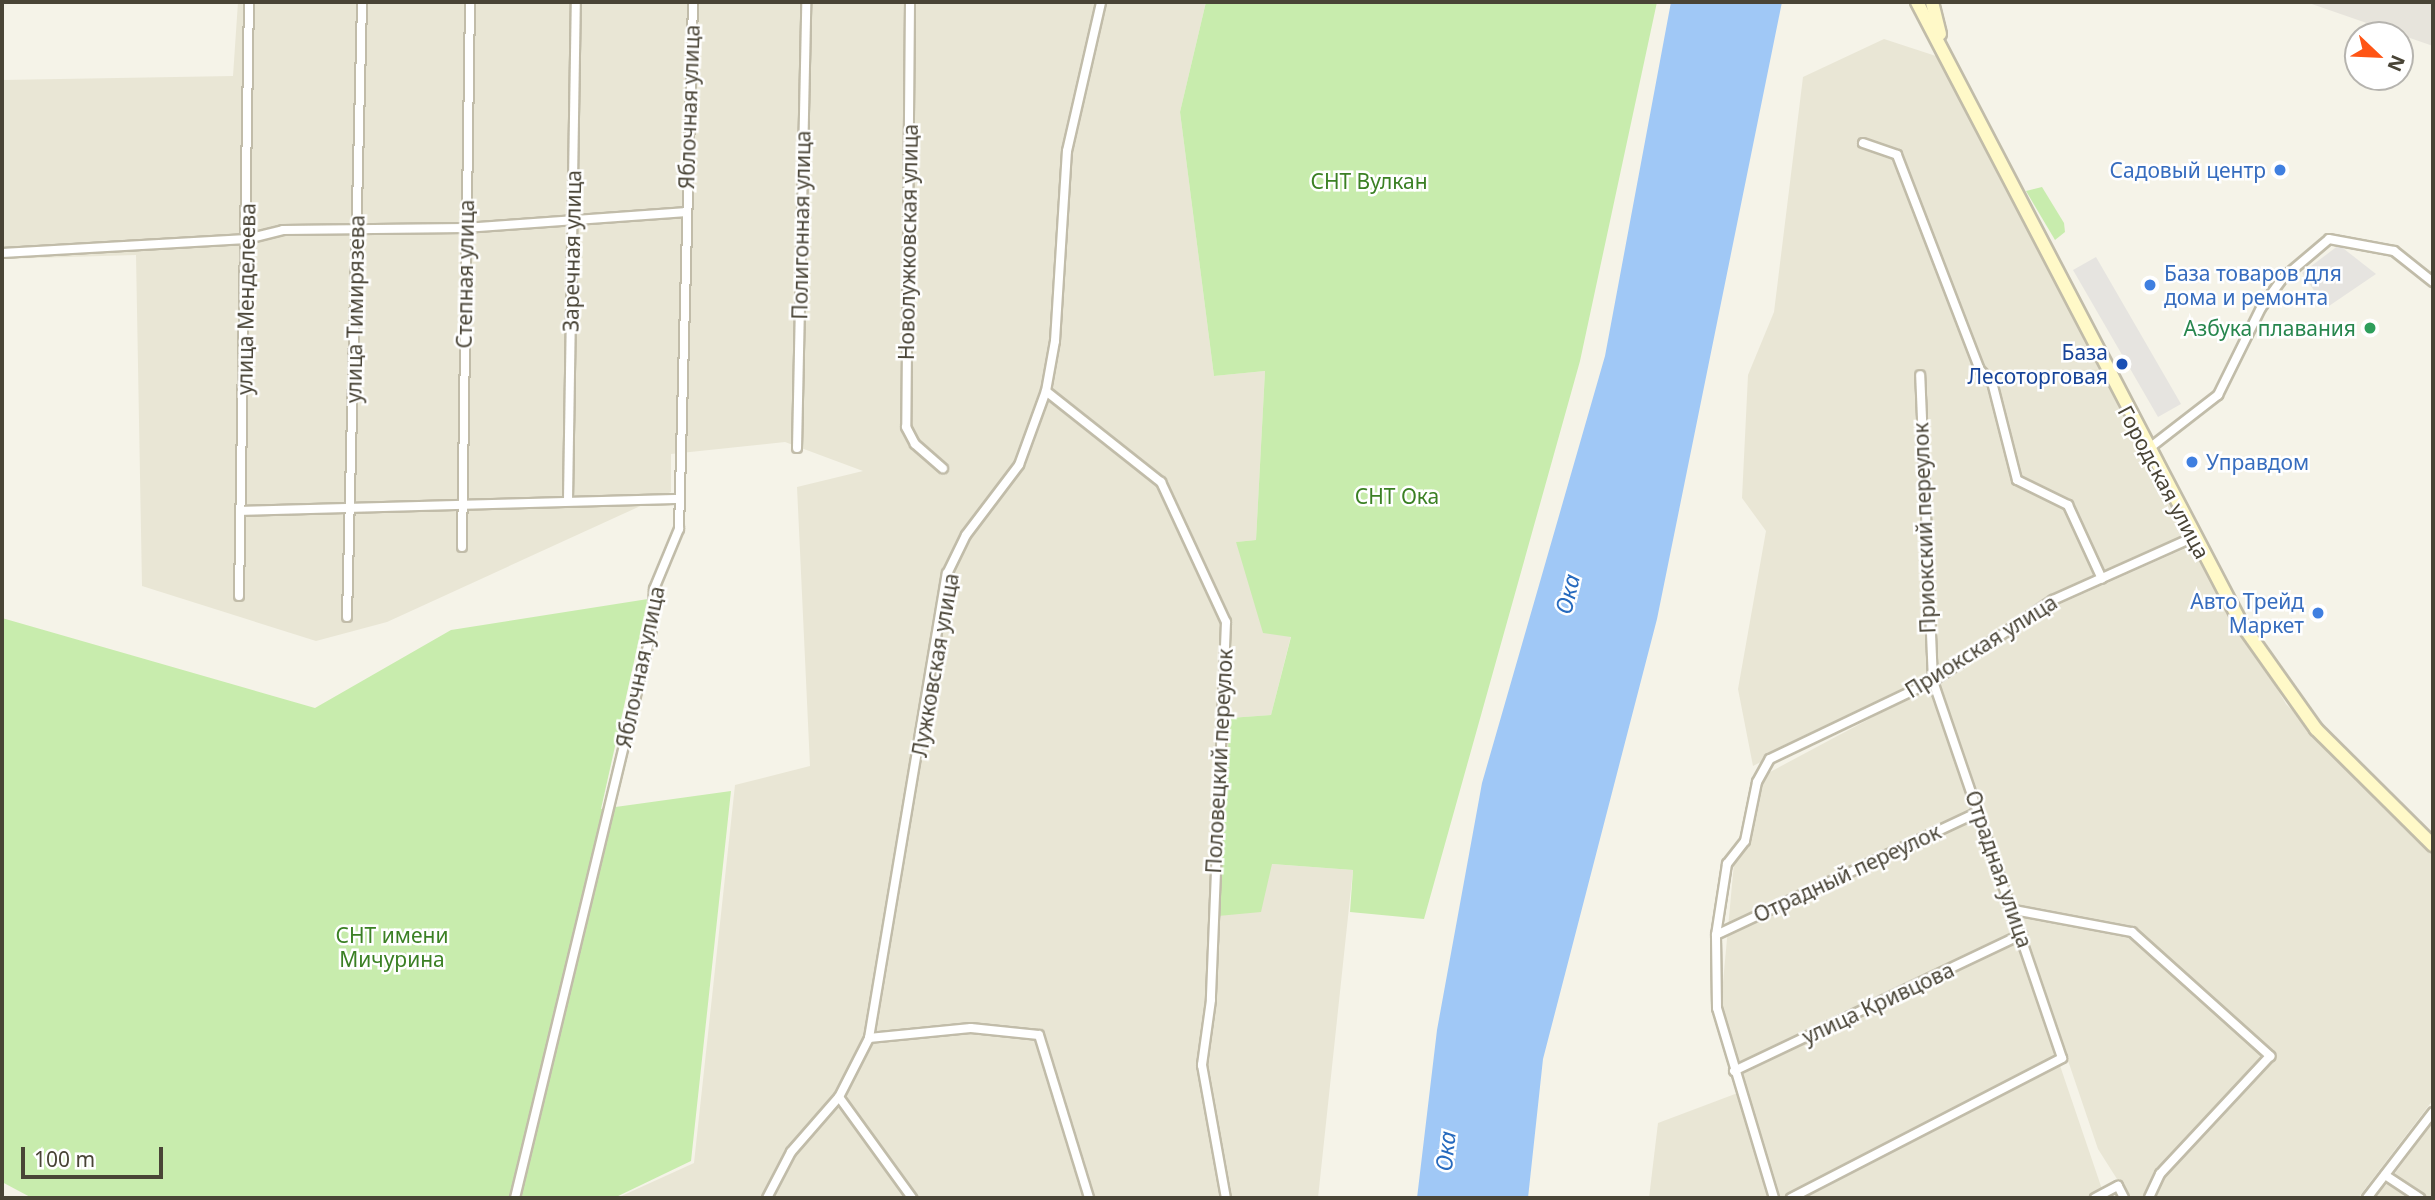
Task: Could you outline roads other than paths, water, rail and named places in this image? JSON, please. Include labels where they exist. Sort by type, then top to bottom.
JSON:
[{"type":"main road","name":"Городская улица","points":[[1917,2],[1943,48],[2147,450],[2194,537],[2287,696],[2433,845]]},
{"type":"main road","points":[[1932,2],[1943,48]]},
{"type":"street","name":"улица Менделеева","points":[[239,596],[247,239],[248,2]]},
{"type":"street","name":"улица Тимирязева","points":[[347,617],[362,2]]},
{"type":"street","name":"Степная улица","points":[[462,547],[470,2]]},
{"type":"street","name":"Заречная улица","points":[[568,500],[576,2]]},
{"type":"street","name":"Яблочная улица","points":[[514,1198],[652,629],[654,589],[680,529],[693,2]]},
{"type":"street","name":"Полигонная улица","points":[[797,448],[806,2]]},
{"type":"street","name":"Новолужковская улица","points":[[911,2],[906,427],[915,444],[943,468]]},
{"type":"street","name":"Лужковская улица","points":[[767,1198],[791,1152],[839,1097],[869,1038],[947,574],[966,535],[1018,465],[1046,391],[1055,341],[1067,151],[1101,2]]},
{"type":"street","points":[[1863,143],[1897,155],[1980,370],[1992,382],[2017,480],[2067,505],[2102,579]]},
{"type":"street","points":[[2,253],[247,239],[283,230],[465,228],[686,212]]},
{"type":"street","points":[[2147,450],[2218,395],[2261,309],[2283,278],[2329,239],[2387,248],[2433,282]]},
{"type":"street","name":"Приокский переулок","points":[[1920,375],[1933,681]]},
{"type":"street","name":"Половецкий переулок","points":[[1046,391],[1161,482],[1227,622],[1211,1000],[1202,1065],[1226,1198]]},
{"type":"street","points":[[241,511],[350,505],[680,499]]},
{"type":"street","name":"Приокская улица","points":[[1716,934],[1727,864],[1745,841],[1757,782],[1770,759],[1933,681],[2053,600],[2194,537]]},
{"type":"street","name":"Отрадная улица","points":[[1791,1198],[2062,1058],[2014,910],[1933,681]]},
{"type":"street","name":"Отрадный переулок","points":[[1716,934],[1979,812]]},
{"type":"street","points":[[2014,910],[2132,932],[2270,1056],[2161,1174],[2149,1198]]},
{"type":"street","points":[[1716,934],[1717,1008],[1774,1198]]},
{"type":"street","name":"улица Кривцова","points":[[1734,1071],[2022,934]]},
{"type":"street","points":[[869,1038],[971,1028],[1039,1035],[1089,1198]]},
{"type":"street","points":[[839,1097],[907,1197]]},
{"type":"street","points":[[2367,1198],[2433,1112]]},
{"type":"street","points":[[2385,1175],[2420,1198]]},
{"type":"street","points":[[2095,1198],[2118,1186],[2124,1198]]},
{"type":"water","name":"Ока","points":[[1671,2],[1782,2],[1657,619],[1543,1059],[1528,1198],[1417,1198],[1437,1030],[1482,783],[1605,356]]},
{"type":"place","name":"Садовый центр","points":[[2280,170]]},
{"type":"place","name":"База товаров для дома и ремонта","points":[[2150,285]]},
{"type":"place","name":"Азбука плавания","points":[[2370,328]]},
{"type":"place","name":"База Лесоторговая","points":[[2122,364]]},
{"type":"place","name":"Управдом","points":[[2192,462]]},
{"type":"place","name":"Авто Трейд Маркет","points":[[2318,613]]},
{"type":"park label","name":"СНТ Вулкан","points":[[1369,181]]},
{"type":"park label","name":"СНТ Ока","points":[[1397,496]]},
{"type":"park label","name":"СНТ имени Мичурина","points":[[392,947]]}]
